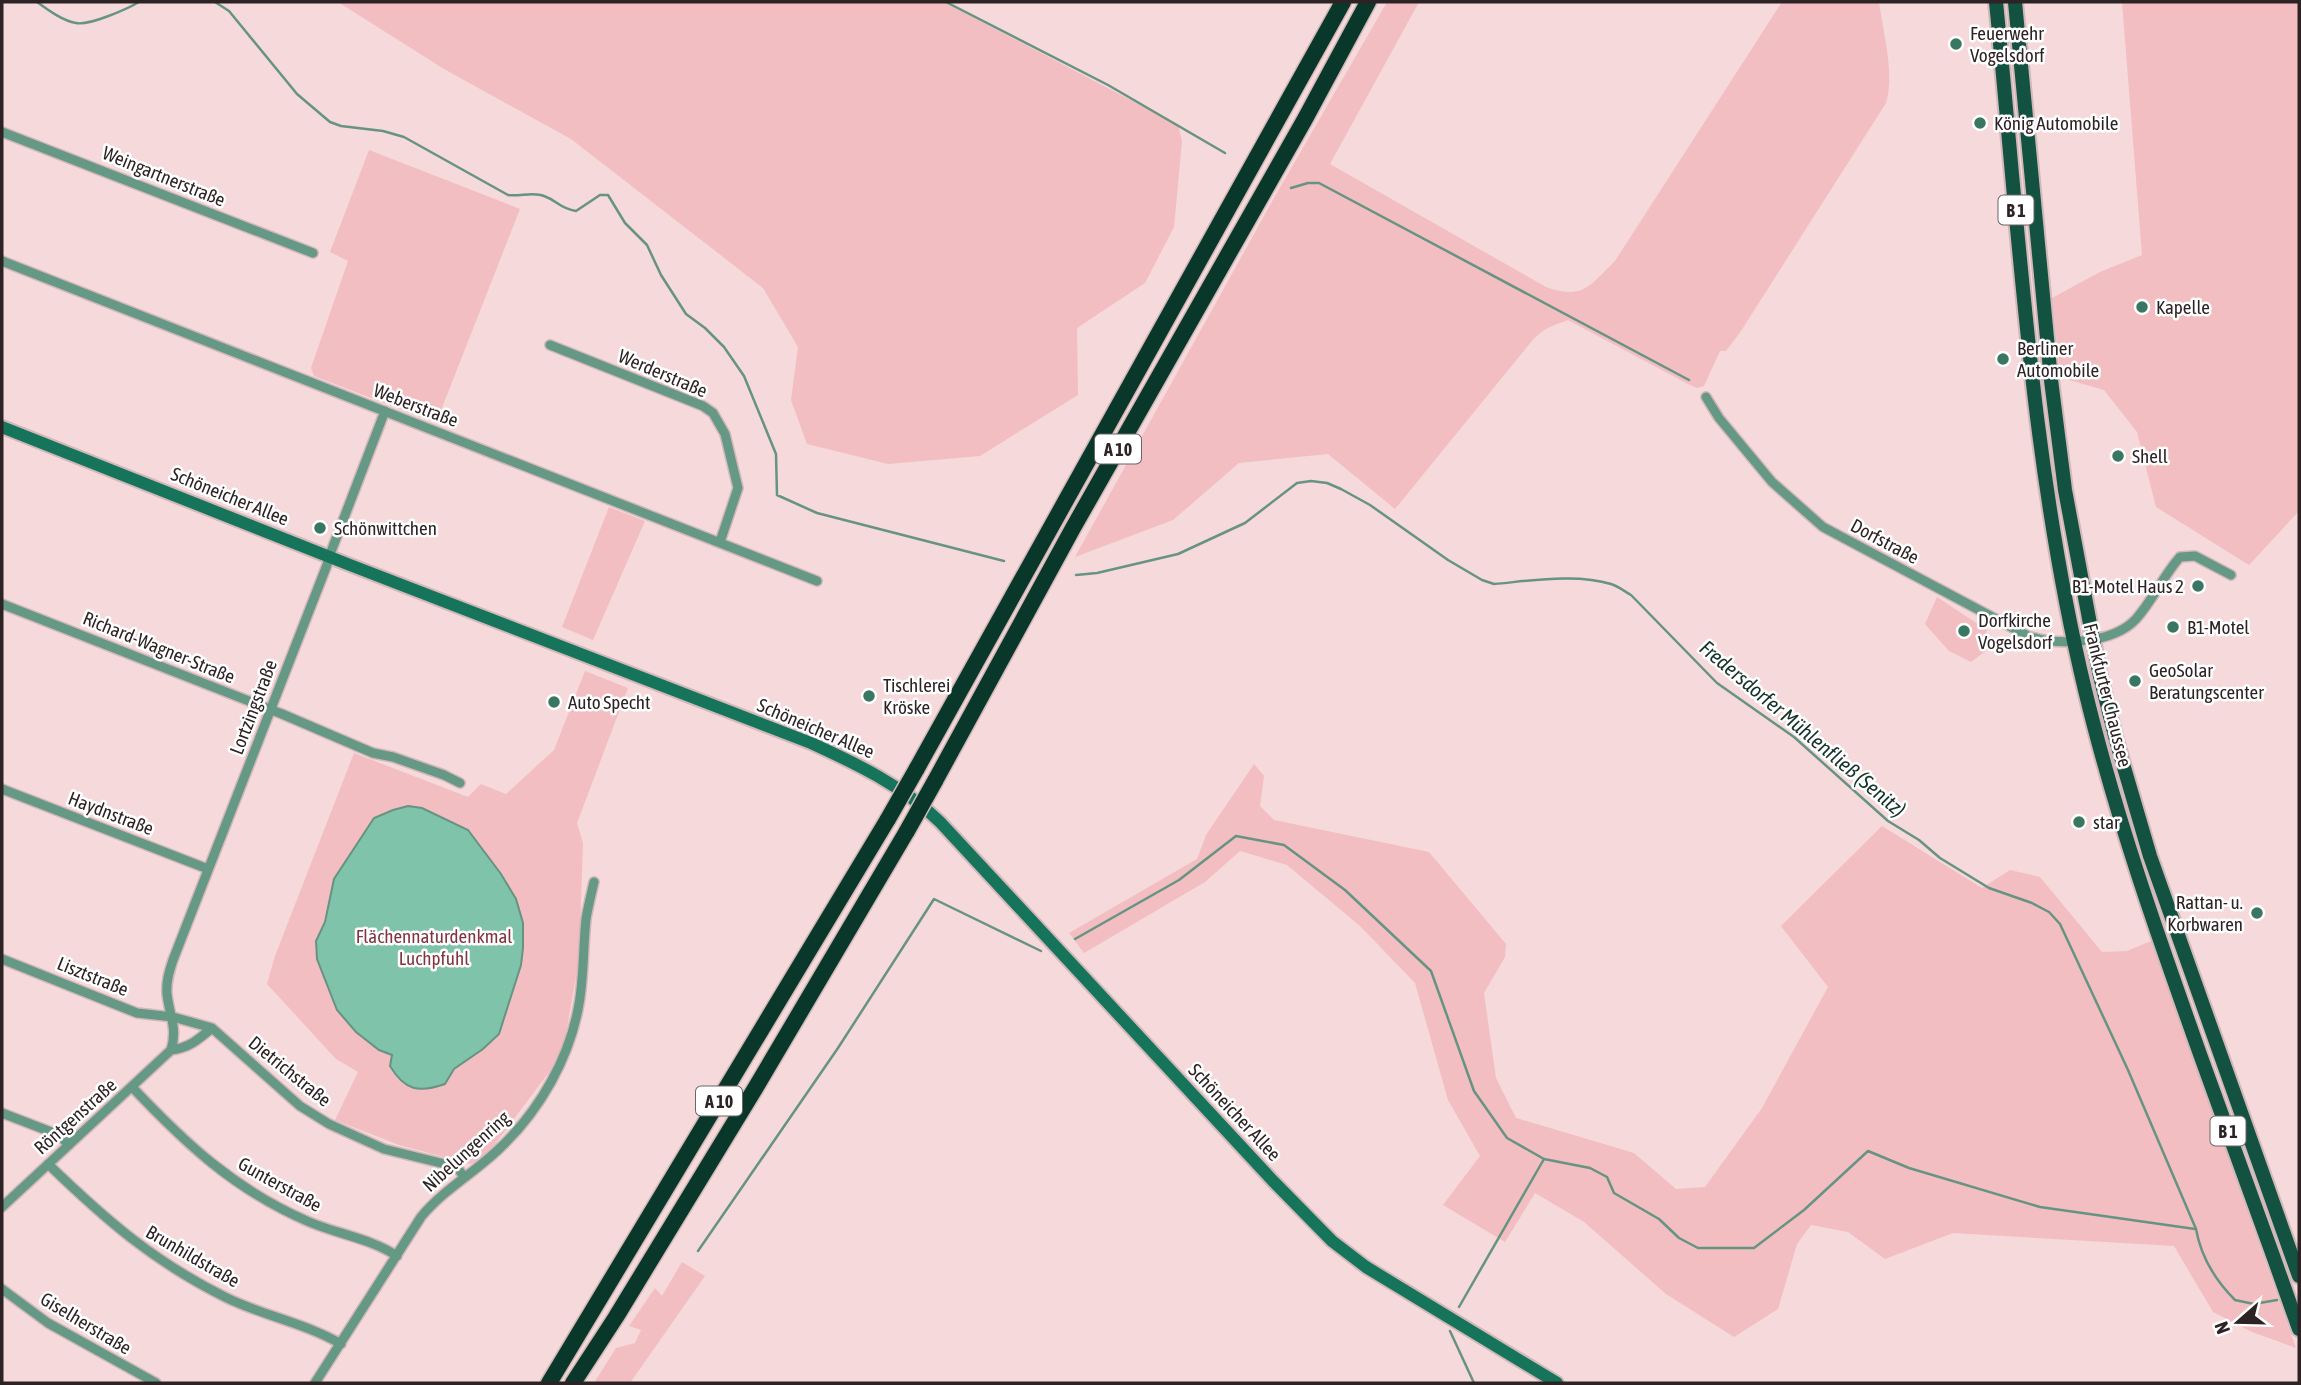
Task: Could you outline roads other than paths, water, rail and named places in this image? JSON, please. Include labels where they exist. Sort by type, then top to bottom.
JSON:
[{"type":"highway","name":"A 10","points":[[549,1383],[888,819],[1343,2]]},
{"type":"highway","name":"A 10","points":[[573,1383],[756,1087],[908,831],[1073,528],[1305,119],[1368,2]]},
{"type":"main road","name":"Frankfurter Chaussee","points":[[1996,2],[2035,403],[2055,542],[2074,641],[2102,759],[2136,871],[2299,1328]]},
{"type":"main road","name":"Frankfurter Chaussee","points":[[2015,2],[2051,380],[2066,490],[2093,639],[2116,740],[2150,856],[2299,1276]]},
{"type":"street","name":"Weingartnerstraße","points":[[2,132],[313,253]]},
{"type":"street","name":"Weberstraße","points":[[2,261],[817,581]]},
{"type":"street","name":"Werderstraße","points":[[550,345],[703,406],[713,413],[725,433],[738,488],[720,542]]},
{"type":"street","name":"Dorfstraße","points":[[1706,397],[1719,418],[1772,482],[1823,527],[2028,636],[2041,641],[2093,639]]},
{"type":"street","name":"Lortzingstraße","points":[[173,1017],[167,996],[167,978],[385,411]]},
{"type":"street","name":"Schöneicher Allee","points":[[2,427],[811,743],[864,768],[894,786],[940,822],[1332,1241],[1366,1267],[1557,1383]]},
{"type":"street","name":"Frankfurter Chaussee","points":[[2093,639],[2122,631],[2134,621],[2180,557],[2195,556],[2231,575]]},
{"type":"street","name":"Richard-Wagner-Straße","points":[[2,604],[373,753],[431,770],[460,783]]},
{"type":"street","name":"Haydnstraße","points":[[2,789],[208,869]]},
{"type":"street","name":"Nibelungenring","points":[[315,1383],[428,1209],[502,1147],[538,1102],[568,1046],[579,1005],[586,919],[594,882]]},
{"type":"street","name":"Lisztstraße","points":[[2,959],[137,1013],[173,1017]]},
{"type":"street","name":"Dietrichstraße","points":[[173,1017],[212,1028],[300,1106],[329,1125],[384,1149],[457,1167],[464,1177]]},
{"type":"street","points":[[171,1050],[175,1038],[173,1017]]},
{"type":"street","name":"Röntgenstraße","points":[[2,1207],[171,1050],[196,1042],[212,1028]]},
{"type":"street","name":"Gunterstraße","points":[[132,1087],[190,1145],[244,1188],[307,1221],[397,1255]]},
{"type":"street","points":[[2,1113],[60,1135],[69,1145]]},
{"type":"street","name":"Brunhildstraße","points":[[48,1164],[107,1221],[180,1273],[252,1308],[310,1329],[341,1344]]},
{"type":"street","name":"Giselherstraße","points":[[2,1289],[48,1323],[156,1383]]},
{"type":"waterway","name":"Fredersdorfer Mühlenfließ (Senitz)","points":[[37,2],[61,18],[82,23],[108,16],[139,2]]},
{"type":"waterway","name":"Fredersdorfer Mühlenfließ (Senitz)","points":[[215,2],[229,11],[297,94],[330,122],[404,137],[508,195],[540,195],[576,211],[600,195],[608,195],[625,223],[647,245],[661,275],[686,314],[724,347],[744,376],[776,454],[777,495],[817,513],[1004,561]]},
{"type":"waterway","points":[[946,2],[1108,85],[1225,153]]},
{"type":"waterway","points":[[1291,188],[1319,183],[1689,380]]},
{"type":"waterway","name":"Fredersdorfer Mühlenfließ (Senitz)","points":[[1076,575],[1097,573],[1178,554],[1245,523],[1297,483],[1311,481],[1327,483],[1370,505],[1448,560],[1482,580],[1494,584],[1583,579],[1611,584],[1631,595],[1717,683],[1794,737],[1888,821],[1989,888],[2032,903],[2049,912],[2060,924],[2128,1070],[2210,1268],[2235,1300],[2254,1304],[2277,1300]]},
{"type":"waterway","points":[[1075,939],[1179,880],[1236,836],[1284,845],[1345,890],[1431,971],[1474,1091],[1507,1138],[1544,1159],[1590,1168],[1607,1177],[1614,1193],[1659,1219],[1679,1238],[1698,1248],[1754,1248],[1804,1210],[1868,1151],[1909,1168],[2040,1207],[2195,1229]]},
{"type":"waterway","points":[[698,1251],[838,1048],[934,899],[1041,951]]},
{"type":"waterway","points":[[1459,1307],[1544,1159]]},
{"type":"waterway","points":[[1450,1331],[1474,1383]]},
{"type":"place","name":"Feuerwehr Vogelsdorf","points":[[1956,44]]},
{"type":"place","name":"König Automobile","points":[[1980,123]]},
{"type":"place","name":"Kapelle","points":[[2142,307]]},
{"type":"place","name":"Berliner Automobile","points":[[2003,359]]},
{"type":"place","name":"Shell","points":[[2118,456]]},
{"type":"place","name":"Schönwittchen","points":[[320,528]]},
{"type":"place","name":"B1-Motel Haus 2","points":[[2198,586]]},
{"type":"place","name":"B1-Motel","points":[[2173,627]]},
{"type":"place","name":"Dorfkirche Vogelsdorf","points":[[1964,631]]},
{"type":"place","name":"GeoSolar Beratungscenter","points":[[2135,681]]},
{"type":"place","name":"Tischlerei Kröske","points":[[869,696]]},
{"type":"place","name":"Auto Specht","points":[[554,702]]},
{"type":"place","name":"star","points":[[2079,822]]},
{"type":"place","name":"Rattan- u. Korbwaren","points":[[2257,913]]},
{"type":"park label","name":"Flächennaturdenkmal Luchpfuhl","points":[[434,947]]}]
